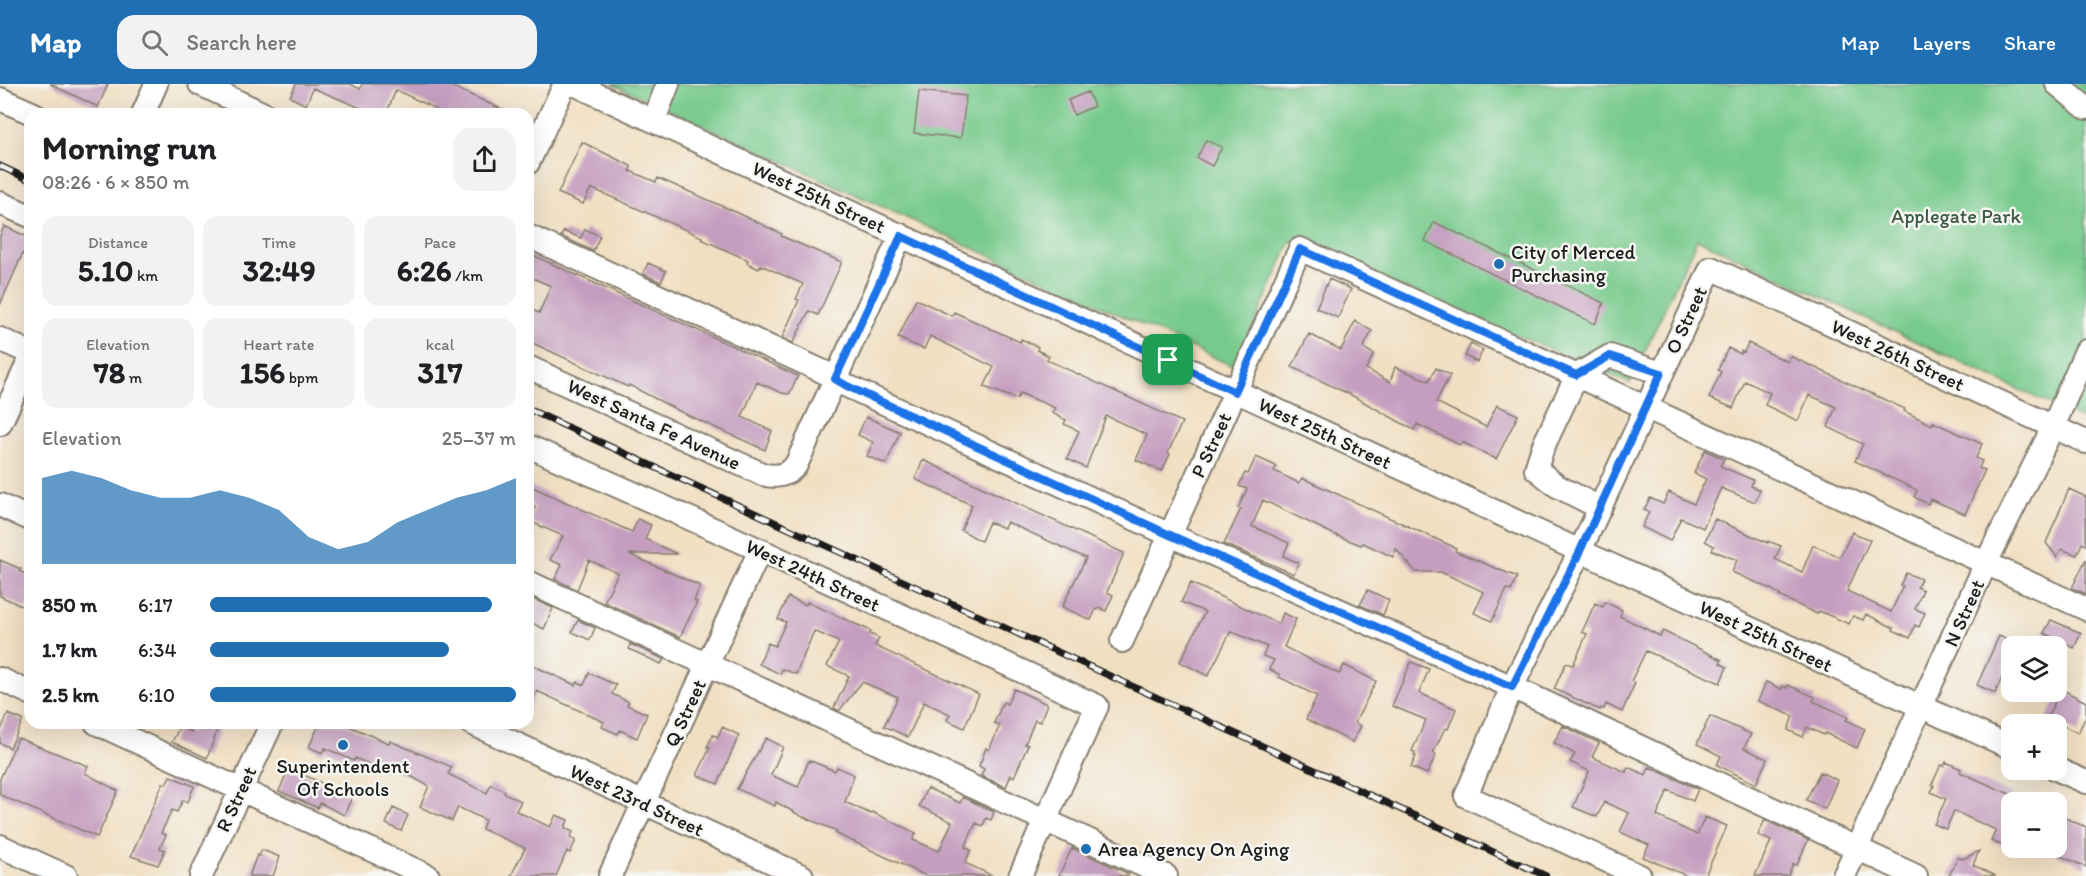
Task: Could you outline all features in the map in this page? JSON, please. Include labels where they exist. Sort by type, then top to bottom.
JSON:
[{"type":"street","points":[[146,108],[156,84]]},
{"type":"street","points":[[200,84],[251,108]]},
{"type":"street","points":[[534,151],[566,84]]},
{"type":"street","name":"West 25th Street","points":[[574,84],[1235,392],[2001,743]]},
{"type":"street","points":[[2057,84],[2086,108]]},
{"type":"street","points":[[654,120],[665,85]]},
{"type":"street","points":[[0,99],[24,110]]},
{"type":"street","points":[[0,203],[24,213]]},
{"type":"street","points":[[835,379],[901,236]]},
{"type":"street","points":[[534,239],[1170,535],[1512,687],[1917,876]]},
{"type":"street","name":"P Street","points":[[1122,642],[1300,249],[1576,375]]},
{"type":"street","name":"O Street","points":[[1640,876],[1466,796],[1512,687],[1580,551],[1711,268]]},
{"type":"street","name":"West 26th Street","points":[[1711,268],[2086,442]]},
{"type":"street","points":[[0,339],[24,349]]},
{"type":"street","name":"N Street","points":[[1844,876],[1986,563],[2053,427],[2086,351]]},
{"type":"street","points":[[1599,508],[1557,486],[1536,469],[1543,447],[1576,375],[1610,356],[1661,373]]},
{"type":"street","name":"West Santa Fe Avenue","points":[[534,370],[762,474],[771,476],[789,472],[796,465],[835,379]]},
{"type":"street","points":[[0,424],[24,372]]},
{"type":"street","points":[[1576,375],[2086,609]]},
{"type":"street","name":"West 24th Street","points":[[534,449],[760,550],[1096,706],[1046,822]]},
{"type":"street","points":[[0,506],[24,516]]},
{"type":"street","name":"Q Street","points":[[610,876],[760,550]]},
{"type":"street","points":[[534,585],[1166,876]]},
{"type":"street","points":[[0,679],[24,690]]},
{"type":"street","points":[[109,729],[428,876]]},
{"type":"street","name":"R Street","points":[[201,876],[269,729]]},
{"type":"street","name":"West 23rd Street","points":[[484,729],[802,876]]},
{"type":"street","points":[[2067,774],[2086,782]]},
{"type":"street","points":[[1020,876],[1046,822]]},
{"type":"street","points":[[0,846],[66,876]]},
{"type":"green space","name":"Applegate Park","points":[[612,84],[2086,84],[2086,421],[1697,239],[1630,383],[1291,241],[1235,367]]},
{"type":"building","points":[[50,84],[108,84],[98,107]]},
{"type":"building","points":[[296,84],[350,84],[360,89],[362,84],[447,84],[499,108],[434,108],[396,90],[388,108],[361,108],[313,88],[306,105],[290,97]]},
{"type":"building","points":[[919,91],[966,96],[961,138],[914,133]]},
{"type":"building","points":[[1088,92],[1094,106],[1074,115],[1068,100]]},
{"type":"building","points":[[1206,140],[1222,147],[1212,166],[1197,158]]},
{"type":"building","points":[[582,142],[631,166],[630,171],[656,182],[658,178],[842,262],[818,315],[809,311],[793,343],[782,338],[799,300],[796,299],[803,284],[761,265],[759,269],[747,263],[748,260],[701,239],[702,237],[591,188],[583,204],[558,193]]},
{"type":"building","name":"City of Merced Purchasing","points":[[1434,222],[1604,303],[1595,324],[1425,241]]},
{"type":"building","points":[[4,226],[24,235],[24,253],[0,305],[0,236]]},
{"type":"building","points":[[585,229],[600,236],[593,251],[561,236],[564,231],[581,238]]},
{"type":"building","points":[[534,256],[798,376],[789,394],[757,382],[742,417],[772,431],[765,450],[683,413],[629,385],[628,387],[534,344],[534,311],[539,313],[551,286],[534,279]]},
{"type":"building","points":[[648,263],[666,271],[661,282],[643,274]]},
{"type":"building","points":[[1329,279],[1351,289],[1338,318],[1316,308]]},
{"type":"building","points":[[916,299],[952,316],[954,312],[1020,342],[1021,339],[1038,347],[1037,350],[1049,356],[1047,360],[1182,422],[1162,471],[1136,460],[1147,435],[1106,416],[1086,468],[1067,459],[1079,431],[1064,424],[1066,420],[1052,413],[1055,408],[1020,393],[1017,399],[984,387],[994,367],[930,336],[924,349],[898,338]]},
{"type":"building","points":[[1355,321],[1372,331],[1363,348],[1374,354],[1366,369],[1390,382],[1395,367],[1429,381],[1436,368],[1450,375],[1436,402],[1486,427],[1497,405],[1518,415],[1496,459],[1417,424],[1414,430],[1353,396],[1292,367],[1309,334],[1341,350]]},
{"type":"building","points":[[1471,343],[1483,350],[1477,362],[1465,356]]},
{"type":"building","points":[[1748,343],[1788,362],[1790,356],[1905,409],[1904,411],[1932,425],[1933,422],[1982,444],[1976,458],[1982,461],[1979,468],[1985,470],[1965,514],[1930,499],[1928,504],[1914,497],[1917,490],[1855,461],[1863,444],[1828,427],[1836,407],[1809,395],[1798,421],[1765,405],[1770,393],[1745,381],[1733,408],[1709,398],[1721,372],[1718,370],[1728,348],[1741,354]]},
{"type":"building","points":[[866,417],[900,432],[886,464],[867,456],[873,442],[858,435]]},
{"type":"building","points":[[1705,450],[1724,459],[1720,466],[1753,480],[1751,486],[1760,490],[1755,502],[1721,488],[1703,528],[1681,518],[1670,541],[1642,527],[1649,512],[1644,510],[1650,498],[1663,504],[1669,492],[1694,504],[1706,479],[1694,473]]},
{"type":"building","points":[[1256,457],[1276,466],[1274,471],[1299,483],[1302,478],[1456,548],[1455,551],[1517,577],[1511,591],[1507,589],[1492,621],[1474,613],[1484,592],[1441,572],[1416,572],[1396,549],[1393,557],[1363,543],[1361,545],[1333,534],[1263,500],[1252,526],[1289,543],[1283,556],[1299,563],[1294,574],[1224,544],[1241,509],[1238,508],[1247,489],[1239,486]]},
{"type":"building","points":[[923,460],[1124,553],[1107,592],[1113,595],[1106,611],[1099,607],[1091,620],[1062,607],[1086,558],[1007,522],[1004,528],[989,522],[981,541],[961,530],[972,505],[915,479]]},
{"type":"building","points":[[534,488],[632,532],[638,519],[651,525],[645,539],[677,554],[629,554],[700,586],[694,601],[697,602],[680,637],[604,602],[618,573],[589,560],[577,590],[555,579],[562,565],[550,560],[563,536],[534,523]]},
{"type":"building","points":[[2069,489],[2086,497],[2086,545],[2082,543],[2077,555],[2061,549],[2057,557],[2046,543]]},
{"type":"building","points":[[1715,519],[1768,543],[1768,541],[1781,546],[1775,559],[1802,572],[1813,545],[1840,557],[1852,532],[1870,540],[1847,591],[1891,612],[1903,586],[1900,585],[1906,573],[1921,579],[1917,587],[1923,590],[1915,609],[1925,613],[1919,627],[1915,625],[1910,638],[1866,614],[1863,620],[1853,616],[1849,624],[1819,611],[1817,614],[1779,596],[1771,589],[1732,572],[1737,560],[1712,550],[1714,546],[1705,541]]},
{"type":"building","points":[[2086,559],[2086,594],[2072,588]]},
{"type":"building","points":[[0,560],[21,569],[19,571],[24,573],[24,607],[0,596]]},
{"type":"building","points":[[1191,583],[1279,624],[1283,613],[1296,619],[1284,647],[1339,674],[1344,665],[1376,681],[1355,723],[1361,726],[1352,742],[1306,719],[1317,696],[1279,677],[1280,675],[1269,669],[1274,660],[1263,656],[1267,647],[1231,631],[1208,676],[1180,662],[1205,612],[1181,602]]},
{"type":"building","points":[[1368,590],[1389,600],[1383,615],[1360,605]]},
{"type":"building","points":[[788,597],[806,605],[807,602],[871,631],[870,634],[879,638],[875,646],[979,694],[964,728],[947,720],[950,714],[924,702],[908,737],[884,726],[898,697],[862,682],[839,711],[834,708],[849,676],[827,666],[839,642],[814,631],[796,674],[782,669],[780,674],[759,664],[768,643],[775,646],[786,622],[778,619]]},
{"type":"building","points":[[534,600],[553,608],[544,629],[534,624]]},
{"type":"building","points":[[1605,602],[1622,610],[1620,616],[1660,636],[1663,631],[1722,660],[1720,663],[1727,667],[1720,683],[1646,651],[1631,681],[1635,683],[1622,712],[1606,704],[1604,709],[1600,710],[1554,689],[1566,663],[1573,665],[1587,634],[1582,632],[1595,603],[1603,607]]},
{"type":"building","points":[[578,620],[595,628],[590,640],[572,632]]},
{"type":"building","points":[[2051,620],[2081,633],[2074,648],[2067,644],[2067,636],[2050,636],[2044,633]]},
{"type":"building","points":[[1999,636],[2001,637],[2001,680],[1995,693],[1977,685]]},
{"type":"building","points":[[630,644],[664,659],[661,664],[629,649]]},
{"type":"building","points":[[1411,662],[1429,669],[1419,693],[1456,709],[1448,729],[1445,728],[1433,753],[1436,755],[1427,774],[1411,767],[1416,756],[1412,751],[1426,720],[1392,706]]},
{"type":"building","points":[[534,666],[575,685],[578,682],[584,685],[589,673],[616,685],[612,694],[629,702],[627,705],[647,714],[637,738],[620,730],[618,734],[602,727],[604,722],[537,691],[534,697]]},
{"type":"building","points":[[1766,682],[1782,689],[1783,686],[1787,688],[1788,685],[1815,697],[1813,701],[1848,717],[1846,720],[1865,729],[1857,748],[1807,727],[1803,737],[1788,730],[1793,716],[1758,701]]},
{"type":"building","points":[[1014,689],[1047,704],[1040,722],[1035,720],[1025,744],[1028,745],[1014,777],[1011,775],[1006,787],[981,776],[984,769],[979,766],[986,748],[989,750],[1000,725],[994,723],[1003,702],[1007,704]]},
{"type":"building","points":[[2067,692],[2086,702],[2086,716],[2078,733],[2067,728],[2067,714],[2049,714],[2055,702],[2067,702]]},
{"type":"building","points":[[8,714],[23,720],[10,748],[0,743],[0,732]]},
{"type":"building","points":[[1710,716],[1751,734],[1744,748],[1767,759],[1756,784],[1717,765],[1721,756],[1697,744]]},
{"type":"building","points":[[1563,726],[1599,743],[1592,757],[1626,772],[1628,767],[1646,775],[1649,767],[1698,789],[1693,801],[1668,790],[1657,816],[1697,835],[1705,817],[1727,826],[1705,876],[1687,876],[1643,857],[1649,845],[1620,832],[1629,813],[1604,802],[1597,817],[1573,807],[1589,771],[1570,762],[1575,754],[1554,743]]},
{"type":"building","points":[[722,727],[739,735],[718,784],[697,775],[710,748],[707,747],[713,735],[718,737]]},
{"type":"building","points":[[178,729],[191,732],[192,729],[218,729],[207,758],[172,742]]},
{"type":"building","points":[[317,729],[356,729],[452,767],[448,774],[487,793],[491,784],[505,791],[504,793],[521,801],[516,811],[550,827],[556,815],[568,820],[565,828],[573,832],[570,838],[576,840],[570,853],[567,851],[556,876],[511,876],[525,848],[482,829],[485,820],[458,807],[452,821],[420,807],[429,786],[389,766],[387,772],[325,748],[322,753],[309,747]]},
{"type":"building","points":[[18,738],[88,766],[85,773],[118,791],[97,837],[0,795],[0,779]]},
{"type":"building","points":[[766,738],[783,747],[771,775],[798,787],[809,760],[835,771],[837,767],[854,775],[845,802],[916,833],[913,840],[939,851],[952,822],[919,806],[927,788],[960,803],[963,797],[994,812],[991,820],[986,818],[983,826],[976,823],[965,847],[971,850],[965,863],[993,876],[926,876],[776,802],[775,806],[737,789]]},
{"type":"building","points":[[1946,762],[1961,769],[1960,772],[2005,792],[2001,792],[2001,845],[1991,841],[1996,830],[1954,811],[1946,829],[1934,824],[1946,799],[1931,792],[1934,786],[1932,784],[1941,765],[1944,766]]},
{"type":"building","points":[[289,768],[352,797],[344,815],[320,803],[318,808],[279,791]]},
{"type":"building","points":[[1820,772],[1837,780],[1825,809],[1806,800]]},
{"type":"building","points":[[170,776],[194,786],[188,802],[183,800],[177,812],[172,810],[161,833],[166,835],[160,848],[165,850],[158,865],[131,856],[163,783],[166,784]]},
{"type":"building","points":[[393,808],[408,815],[401,831],[386,824]]},
{"type":"building","points":[[2067,819],[2086,827],[2086,867],[2065,858]]},
{"type":"building","points":[[1765,820],[1808,840],[1797,865],[1793,864],[1788,876],[1755,876],[1771,841],[1758,835]]},
{"type":"building","name":"Area Agency On Aging","points":[[1072,848],[1129,874],[1128,876],[1059,876]]},
{"type":"building","points":[[262,850],[280,857],[273,876],[249,876],[257,855],[259,856]]},
{"type":"building","points":[[1979,851],[1973,865],[1996,876],[1949,876],[1958,857],[1963,859]]},
{"type":"railway","points":[[0,166],[24,177]]},
{"type":"railway","points":[[534,412],[1546,876]]},
{"type":"place","name":"City of Merced Purchasing","points":[[1499,264]]},
{"type":"place","name":"Superintendent Of Schools","points":[[343,745]]},
{"type":"place","name":"Area Agency On Aging","points":[[1086,849]]},
{"type":"route","points":[[901,236],[1168,360],[1235,392],[1300,249],[1576,375],[1610,356],[1661,373],[1580,551],[1512,687],[1170,535],[835,379],[901,236]]}]
